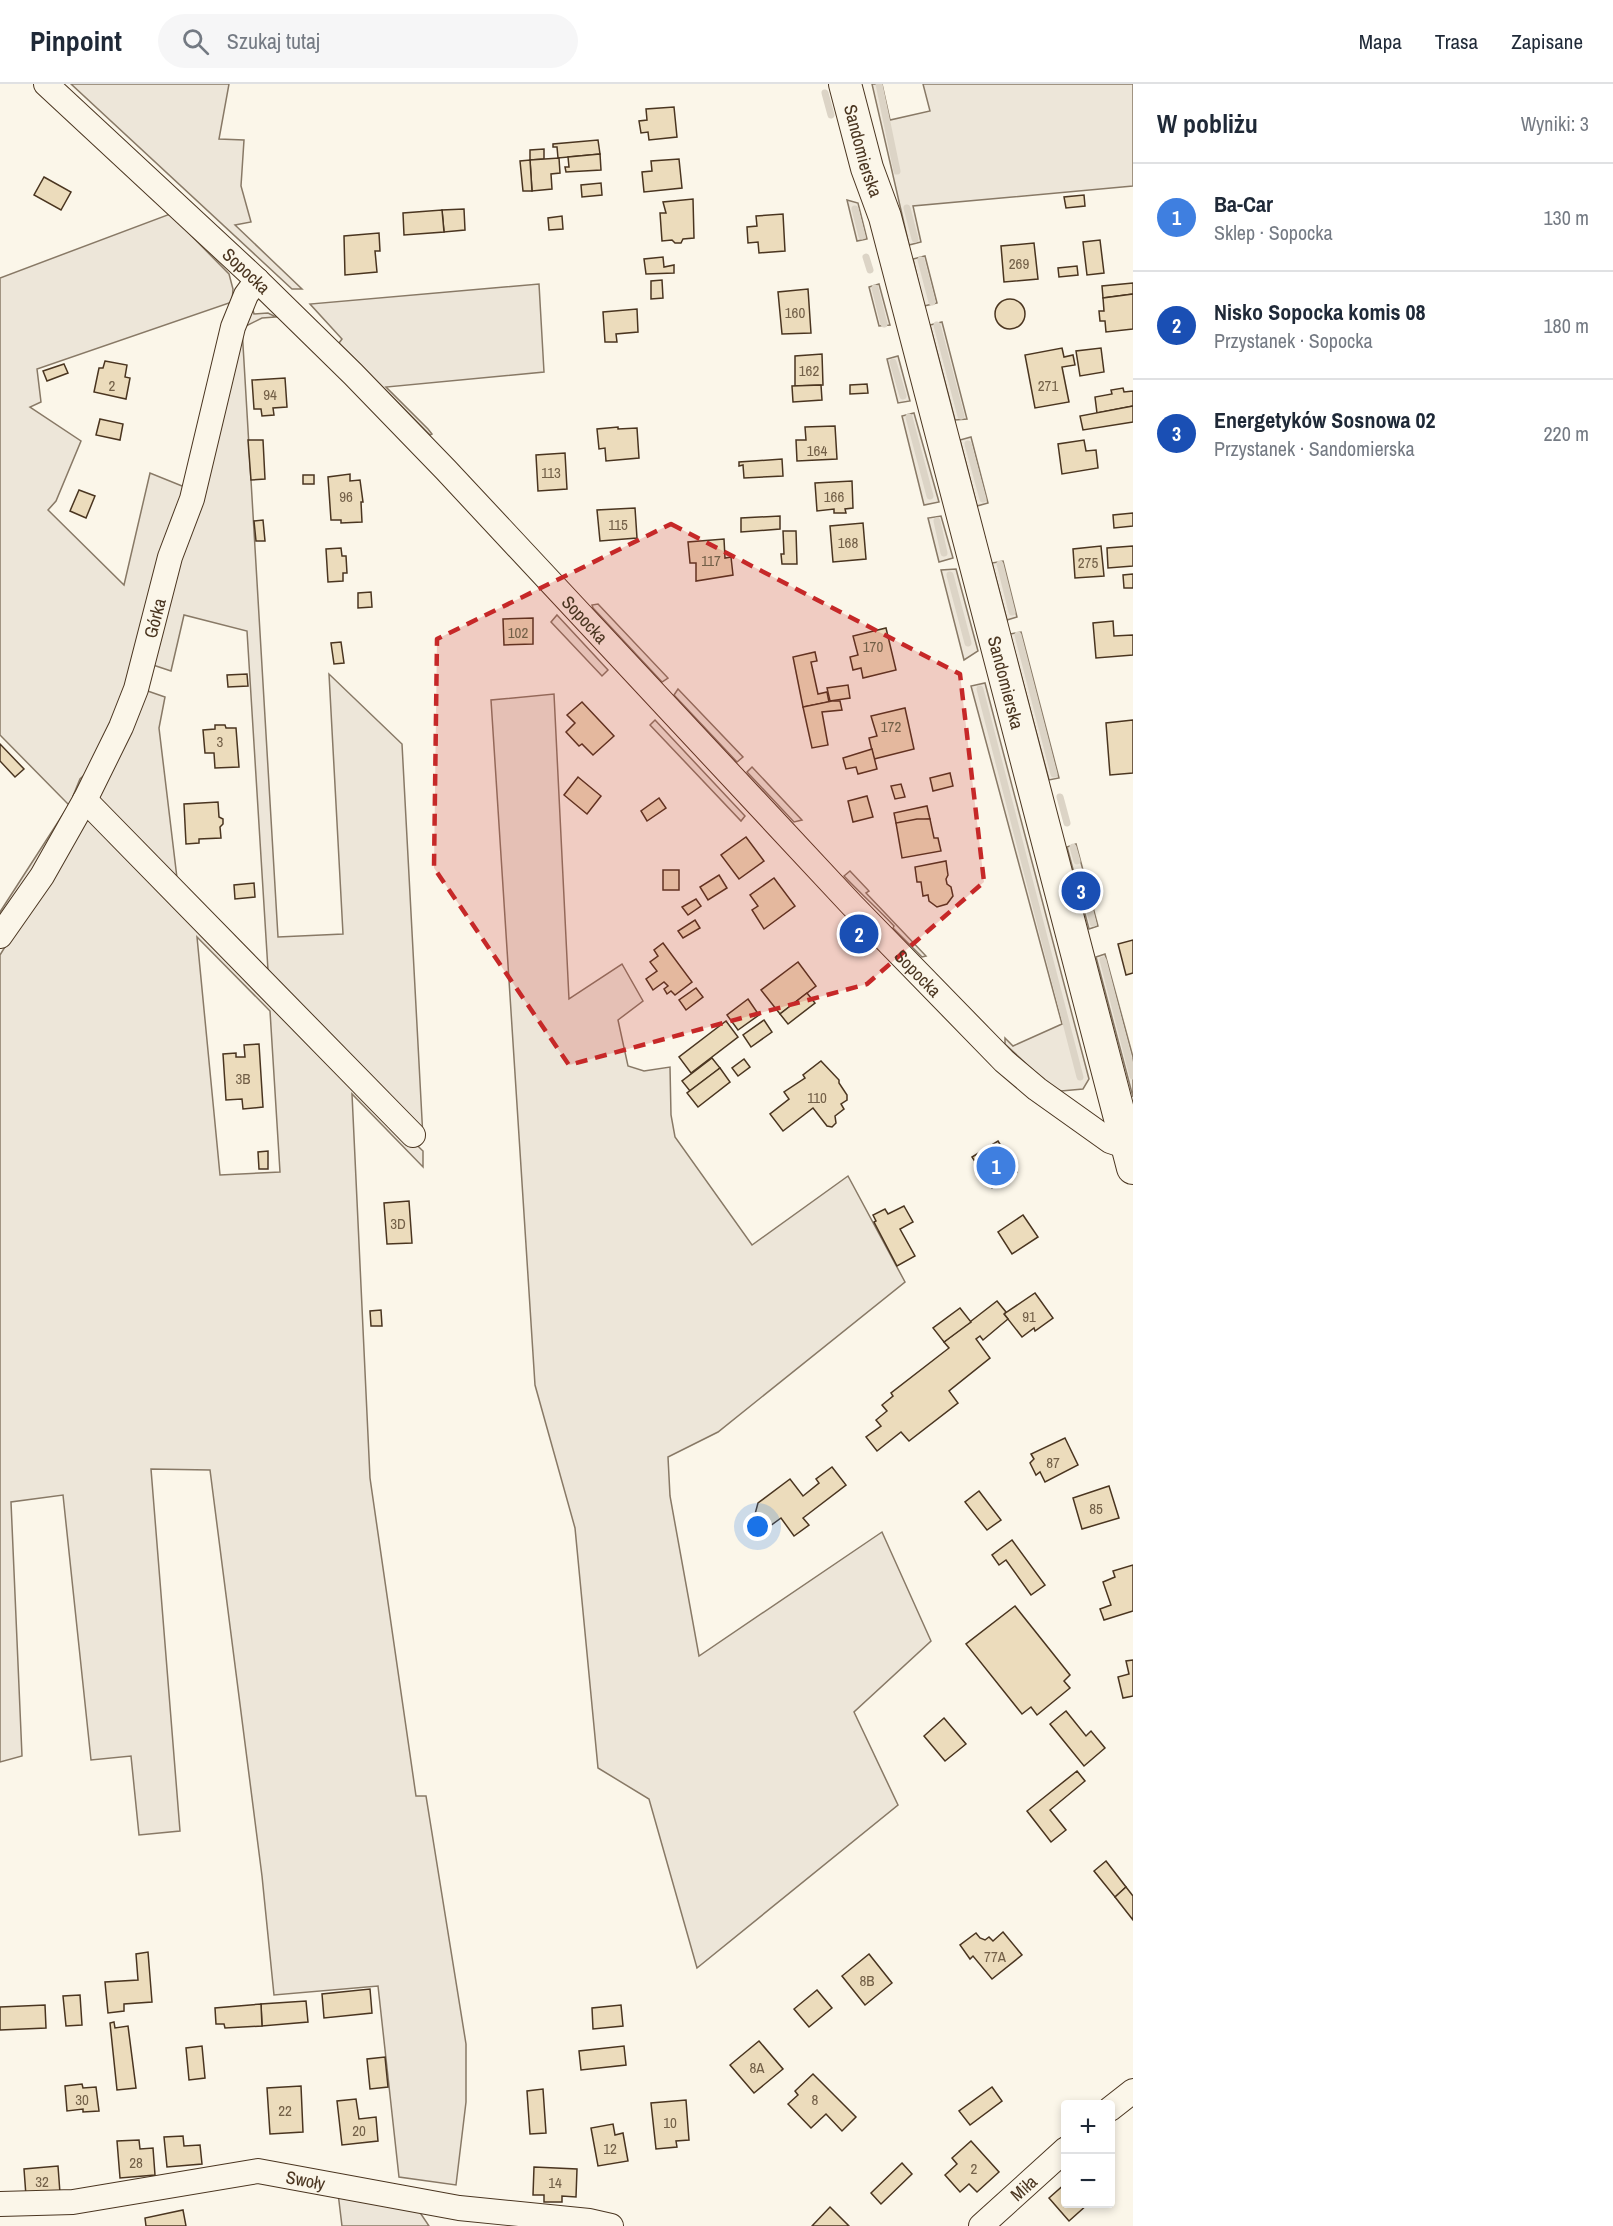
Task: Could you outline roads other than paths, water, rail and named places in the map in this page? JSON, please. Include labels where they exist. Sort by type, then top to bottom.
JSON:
[{"type":"main road","name":"Sandomierska","points":[[845,84],[867,168],[885,217],[1131,1154]]},
{"type":"main road","name":"Sandomierska","points":[[864,84],[885,217]]},
{"type":"street","name":"Sopocka","points":[[46,84],[257,280],[353,374],[446,470],[835,887],[1004,1061],[1037,1089],[1131,1154]]},
{"type":"street","name":"Górka","points":[[0,936],[42,876],[85,800],[121,727],[136,688],[170,557],[192,499],[233,327],[246,295],[257,280]]},
{"type":"street","points":[[85,800],[413,1136]]},
{"type":"street","points":[[1115,2105],[1133,2091]]},
{"type":"street","name":"Miła","points":[[981,2226],[1061,2154]]},
{"type":"street","name":"Swoły","points":[[0,2204],[73,2202],[258,2171],[457,2217],[590,2221],[611,2226]]},
{"type":"waterway","points":[[879,84],[897,171]]},
{"type":"waterway","points":[[825,93],[831,115]]},
{"type":"waterway","points":[[907,208],[915,239]]},
{"type":"waterway","points":[[855,209],[862,236]]},
{"type":"waterway","points":[[866,257],[870,270]]},
{"type":"waterway","points":[[921,260],[932,302]]},
{"type":"waterway","points":[[875,288],[884,324]]},
{"type":"waterway","points":[[937,325],[961,416]]},
{"type":"waterway","points":[[893,362],[903,396]]},
{"type":"waterway","points":[[909,417],[930,496]]},
{"type":"waterway","points":[[968,444],[983,499]]},
{"type":"waterway","points":[[937,521],[944,553]]},
{"type":"waterway","points":[[1000,564],[1012,612]]},
{"type":"waterway","points":[[950,575],[968,643]]},
{"type":"waterway","points":[[1018,635],[1054,774]]},
{"type":"waterway","points":[[980,689],[1080,1077]]},
{"type":"waterway","points":[[1060,797],[1067,823]]},
{"type":"waterway","points":[[1073,847],[1077,861]]},
{"type":"waterway","points":[[1083,883],[1093,923]]},
{"type":"waterway","points":[[1103,960],[1133,1076]]},
{"type":"place","name":"Energetyków Sosnowa 02","points":[[1081,891]]},
{"type":"place","name":"Nisko Sopocka komis 08","points":[[859,934]]},
{"type":"place","name":"Ba-Car","points":[[996,1166]]}]
